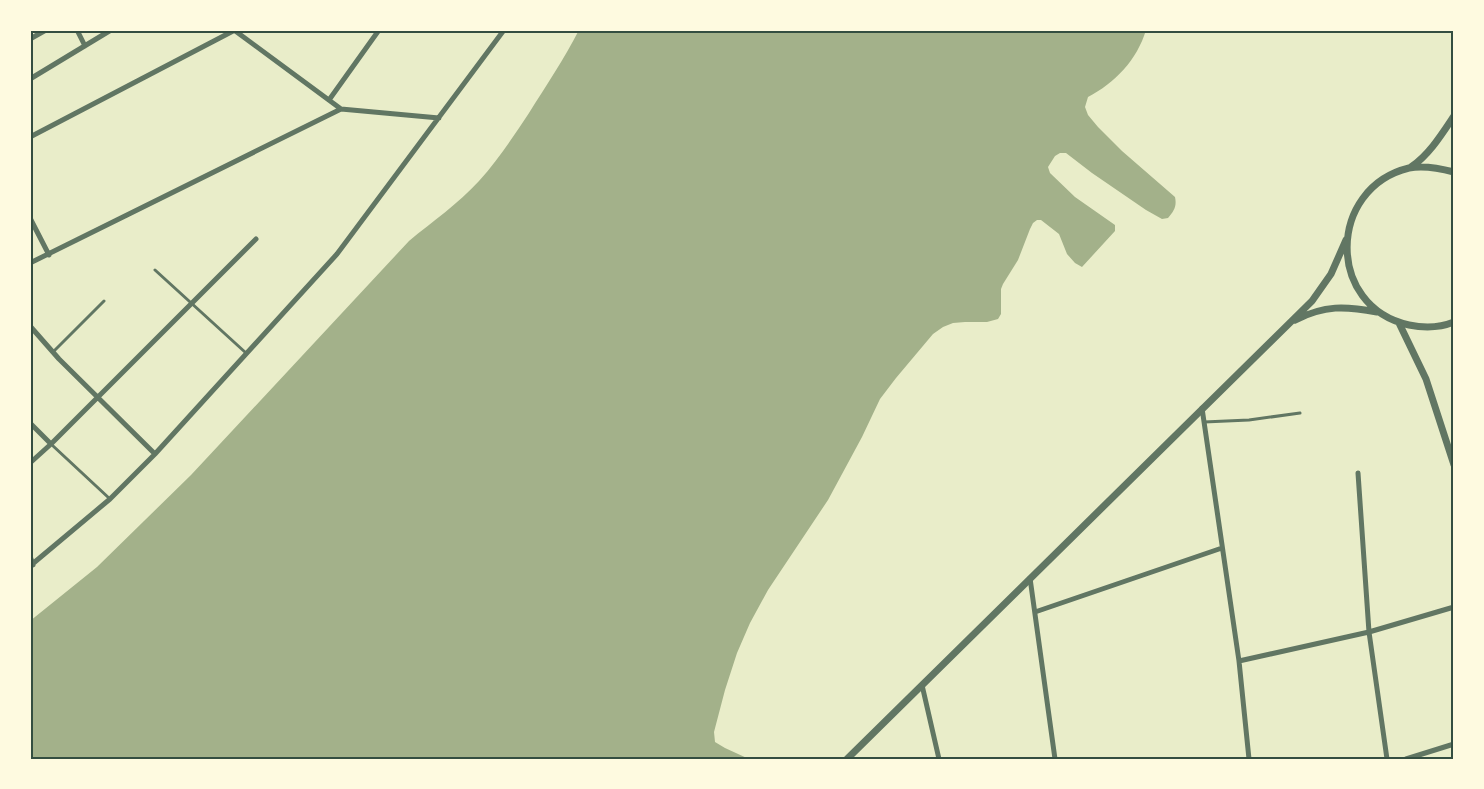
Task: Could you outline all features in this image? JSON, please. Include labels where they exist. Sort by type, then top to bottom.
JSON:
[{"type":"street","points":[[30,39],[46,30]]},
{"type":"street","points":[[77,30],[85,46]]},
{"type":"street","points":[[30,79],[111,30]]},
{"type":"street","points":[[30,137],[234,30],[341,109],[438,118]]},
{"type":"street","points":[[329,100],[379,30]]},
{"type":"street","points":[[30,556],[32,565],[110,499],[155,454],[337,254],[504,30]]},
{"type":"street","points":[[30,263],[341,109]]},
{"type":"street","points":[[1379,312],[1364,298],[1353,281],[1349,268],[1346,240],[1354,211],[1368,191],[1387,177],[1418,162],[1454,116]]},
{"type":"street","points":[[1409,168],[1433,167],[1454,172]]},
{"type":"street","points":[[30,218],[49,255]]},
{"type":"street","points":[[30,463],[256,239]]},
{"type":"street","points":[[847,759],[1312,301],[1331,274],[1346,240]]},
{"type":"street","points":[[1287,324],[1307,314],[1328,308],[1351,307],[1379,312],[1399,322],[1422,327],[1445,326],[1454,322]]},
{"type":"street","points":[[1399,322],[1426,379],[1454,465]]},
{"type":"street","points":[[30,326],[155,454]]},
{"type":"street","points":[[1202,408],[1239,660],[1249,759]]},
{"type":"street","points":[[30,423],[51,444]]},
{"type":"street","points":[[1358,472],[1369,632],[1387,759]]},
{"type":"street","points":[[1035,612],[1222,548]]},
{"type":"street","points":[[1030,578],[1055,759]]},
{"type":"street","points":[[1239,660],[1369,632],[1454,607]]},
{"type":"street","points":[[922,685],[939,759]]},
{"type":"street","points":[[1406,759],[1454,744]]},
{"type":"lane","points":[[155,270],[246,353]]},
{"type":"lane","points":[[53,352],[104,301]]},
{"type":"lane","points":[[1204,422],[1249,420],[1300,413]]},
{"type":"lane","points":[[51,444],[110,499]]},
{"type":"shaded area","points":[[579,30],[1146,30],[1137,51],[1124,70],[1107,85],[1088,97],[1085,107],[1088,115],[1098,127],[1122,151],[1175,197],[1175,206],[1168,218],[1162,219],[1066,153],[1055,156],[1048,167],[1050,173],[1075,197],[1115,225],[1115,231],[1082,267],[1067,254],[1059,234],[1041,220],[1037,220],[1033,223],[1018,260],[1001,289],[1001,314],[998,319],[987,322],[953,323],[943,327],[933,334],[880,399],[828,500],[768,590],[737,653],[714,732],[715,742],[749,759],[30,759],[30,621],[97,567],[191,475],[409,241],[454,205],[479,181],[499,157],[529,113]]}]
